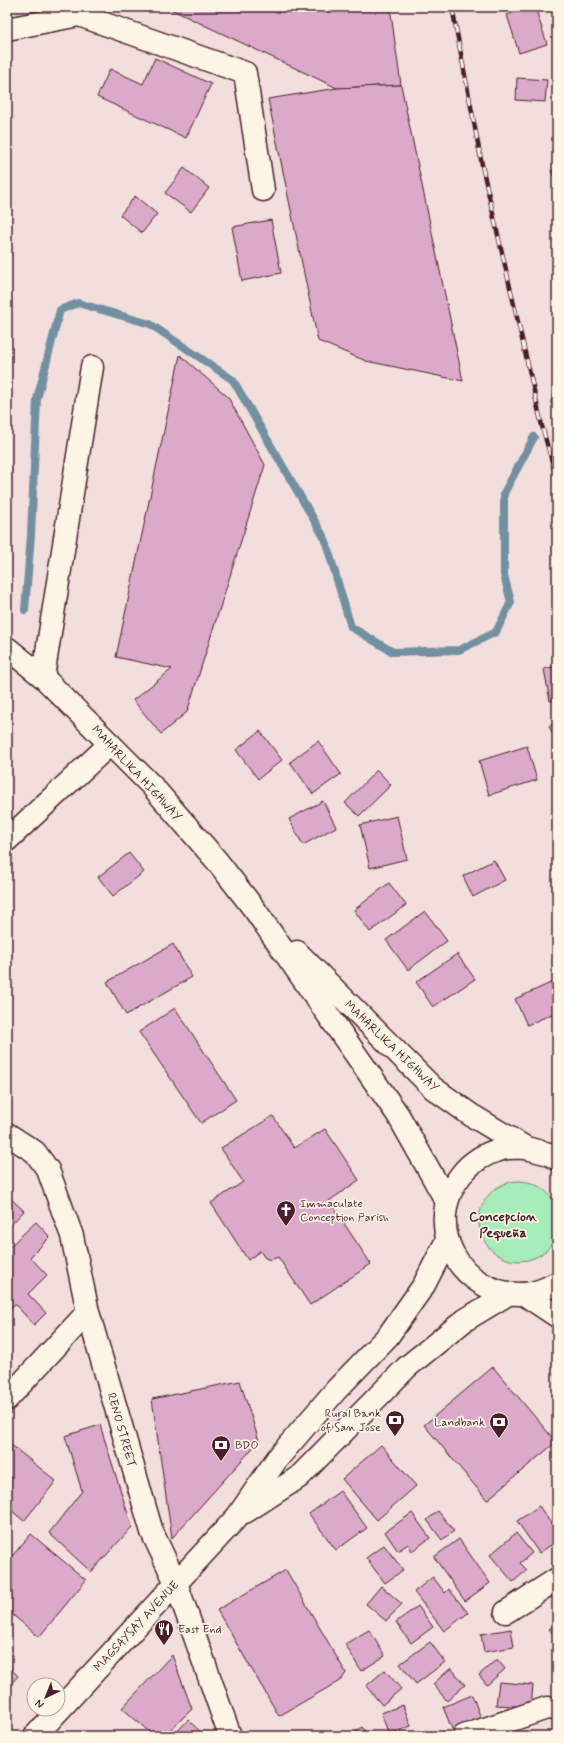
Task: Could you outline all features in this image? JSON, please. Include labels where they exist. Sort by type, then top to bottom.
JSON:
[{"type":"main road","points":[[7,29],[79,15],[245,73],[263,190]]},
{"type":"main road","points":[[43,677],[92,367]]},
{"type":"main road","name":"MAHARLIKA HIGHWAY","points":[[7,648],[43,677],[110,744],[157,792],[217,861],[255,910],[398,1115],[447,1202]]},
{"type":"main road","points":[[7,840],[110,744]]},
{"type":"main road","name":"MAHARLIKA HIGHWAY","points":[[255,910],[432,1088],[471,1115],[526,1148],[554,1155]]},
{"type":"main road","name":"RENO STREET","points":[[7,1134],[35,1152],[48,1170],[72,1236],[88,1312],[152,1532],[176,1583],[230,1736]]},
{"type":"main road","points":[[526,1148],[502,1149],[483,1156],[467,1168],[454,1183],[447,1202],[444,1221],[447,1240],[455,1260],[470,1276],[488,1288],[516,1294],[557,1316]]},
{"type":"main road","name":"MAGSAYSAY AVENUE","points":[[35,1736],[237,1517],[277,1459],[336,1390],[388,1336],[424,1285],[447,1240]]},
{"type":"main road","points":[[516,1294],[544,1290],[557,1283]]},
{"type":"main road","name":"MAGSAYSAY AVENUE","points":[[237,1517],[299,1477],[407,1367],[465,1320],[516,1294]]},
{"type":"main road","points":[[7,1399],[88,1312]]},
{"type":"main road","points":[[506,1612],[557,1579]]},
{"type":"main road","points":[[464,1736],[547,1708],[557,1709]]},
{"type":"green space","points":[[519,1181],[534,1184],[547,1193],[556,1206],[559,1221],[556,1236],[547,1249],[534,1258],[519,1261],[504,1258],[491,1249],[482,1236],[479,1221],[482,1206],[491,1193],[504,1184]]},
{"type":"building","points":[[166,7],[390,7],[401,85],[337,88]]},
{"type":"building","points":[[530,7],[535,7],[547,44],[519,53],[507,15]]},
{"type":"building","points":[[155,58],[211,84],[186,138],[97,97],[110,69],[143,84]]},
{"type":"building","points":[[517,78],[547,80],[545,102],[516,100]]},
{"type":"building","points":[[401,85],[463,381],[366,361],[318,341],[268,99],[337,88]]},
{"type":"building","points":[[184,168],[209,188],[191,212],[165,193]]},
{"type":"building","points":[[557,169],[557,183],[551,171]]},
{"type":"building","points":[[135,196],[157,214],[142,233],[120,215]]},
{"type":"building","points":[[271,220],[281,273],[242,281],[232,227]]},
{"type":"building","points":[[180,355],[228,397],[265,465],[187,712],[161,734],[133,700],[172,669],[116,657]]},
{"type":"building","points":[[557,666],[557,699],[550,701],[544,669]]},
{"type":"building","points":[[557,722],[557,743],[549,726]]},
{"type":"building","points":[[260,731],[282,760],[258,779],[236,750]]},
{"type":"building","points":[[318,741],[341,774],[313,794],[290,762]]},
{"type":"building","points":[[527,746],[537,780],[489,795],[479,761]]},
{"type":"building","points":[[377,770],[391,785],[359,816],[345,803]]},
{"type":"building","points":[[323,801],[336,827],[303,845],[289,819]]},
{"type":"building","points":[[397,816],[407,859],[370,868],[360,825]]},
{"type":"building","points":[[129,853],[144,872],[113,896],[98,877]]},
{"type":"building","points":[[494,860],[505,880],[473,897],[463,876]]},
{"type":"building","points":[[389,883],[406,905],[370,932],[354,910]]},
{"type":"building","points":[[425,911],[447,941],[408,970],[386,940]]},
{"type":"building","points":[[173,944],[192,977],[126,1015],[107,982]]},
{"type":"building","points":[[457,954],[475,979],[433,1007],[416,982]]},
{"type":"building","points":[[553,982],[557,991],[557,1012],[527,1025],[515,999]]},
{"type":"building","points":[[175,1008],[236,1100],[201,1123],[139,1032]]},
{"type":"building","name":"Immaculate Conception Parish","points":[[273,1116],[294,1148],[325,1129],[359,1180],[329,1201],[371,1264],[310,1305],[278,1257],[271,1260],[265,1258],[260,1251],[248,1260],[211,1203],[243,1182],[221,1148]]},
{"type":"building","points":[[7,1195],[24,1211],[7,1229]]},
{"type":"building","points":[[36,1222],[50,1237],[30,1257],[47,1275],[28,1294],[46,1313],[34,1325],[15,1304],[7,1311],[7,1249]]},
{"type":"building","points":[[493,1367],[556,1442],[487,1500],[424,1425]]},
{"type":"building","points":[[240,1381],[259,1441],[172,1538],[152,1399]]},
{"type":"building","points":[[100,1425],[132,1527],[91,1572],[49,1533],[82,1491],[65,1436]]},
{"type":"building","points":[[10,1444],[56,1481],[24,1521],[7,1507],[7,1448]]},
{"type":"building","points":[[381,1445],[416,1486],[377,1520],[342,1479]]},
{"type":"building","points":[[340,1491],[367,1528],[336,1550],[309,1514]]},
{"type":"building","points":[[539,1506],[557,1532],[557,1541],[539,1553],[517,1521]]},
{"type":"building","points":[[438,1511],[454,1531],[442,1540],[427,1520]]},
{"type":"building","points":[[412,1513],[430,1538],[412,1551],[408,1544],[398,1551],[385,1532]]},
{"type":"building","points":[[516,1533],[532,1553],[520,1563],[527,1570],[513,1582],[490,1555]]},
{"type":"building","points":[[31,1534],[86,1580],[39,1637],[7,1610],[7,1562]]},
{"type":"building","points":[[459,1539],[490,1583],[465,1601],[434,1557]]},
{"type":"building","points":[[384,1545],[403,1570],[385,1583],[366,1558]]},
{"type":"building","points":[[286,1570],[346,1673],[341,1680],[279,1716],[217,1610]]},
{"type":"building","points":[[433,1577],[445,1593],[449,1589],[468,1613],[444,1631],[414,1592]]},
{"type":"building","points":[[381,1586],[402,1604],[386,1621],[366,1604]]},
{"type":"building","points":[[418,1606],[433,1627],[411,1643],[396,1622]]},
{"type":"building","points":[[557,1623],[557,1638],[549,1629]]},
{"type":"building","points":[[511,1629],[514,1647],[484,1652],[481,1634]]},
{"type":"building","points":[[369,1630],[385,1656],[361,1671],[345,1644]]},
{"type":"building","points":[[430,1642],[445,1662],[416,1684],[400,1664]]},
{"type":"building","points":[[172,1655],[192,1709],[164,1736],[154,1736],[122,1708]]},
{"type":"building","points":[[497,1659],[505,1669],[487,1685],[479,1675]]},
{"type":"building","points":[[7,1665],[18,1676],[7,1688]]},
{"type":"building","points":[[451,1668],[465,1685],[447,1701],[433,1684]]},
{"type":"building","points":[[385,1670],[401,1689],[382,1705],[366,1686]]},
{"type":"building","points":[[499,1682],[533,1685],[531,1707],[496,1705]]},
{"type":"building","points":[[472,1695],[481,1718],[452,1729],[443,1707]]},
{"type":"building","points":[[403,1705],[411,1726],[389,1735],[381,1713]]},
{"type":"building","points":[[188,1720],[204,1735],[173,1736]]},
{"type":"building","points":[[362,1727],[369,1736],[351,1736]]},
{"type":"waterway","points":[[25,610],[31,535],[37,399],[60,310],[78,303],[150,324],[233,380],[325,539],[351,627],[393,652],[459,650],[496,632],[511,602],[504,575],[504,493],[534,437]]},
{"type":"waterway","points":[[554,402],[557,396]]},
{"type":"railway","points":[[452,7],[483,170],[542,426],[557,480]]},
{"type":"place","name":"Immaculate Conception Parish","points":[[286,1227]]},
{"type":"place","name":"Rural Bank of San Jose","points":[[395,1437]]},
{"type":"place","name":"Landbank","points":[[499,1439]]},
{"type":"place","name":"BDO","points":[[221,1462]]},
{"type":"place","name":"East End","points":[[164,1646]]},
{"type":"district","name":"Concepcion Pequeña","points":[[503,1224]]}]
